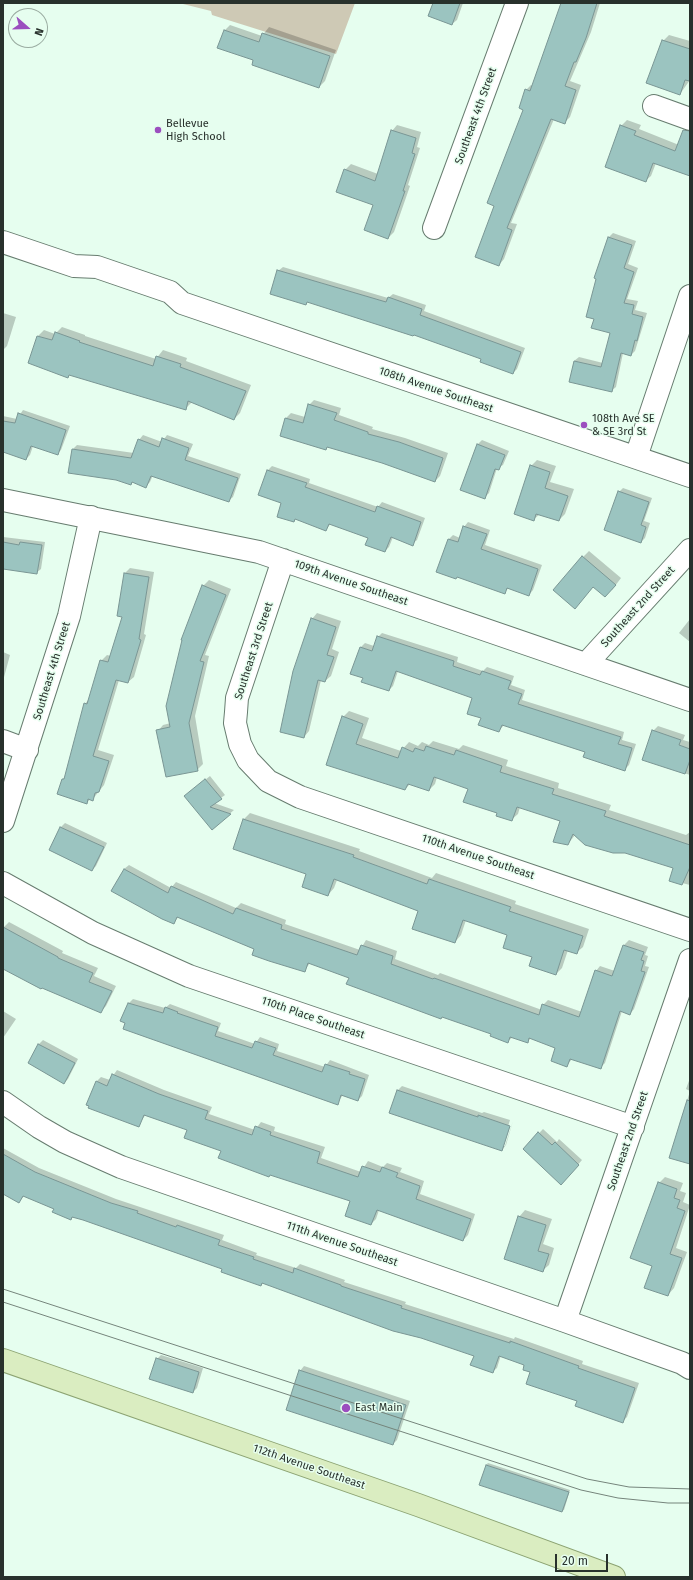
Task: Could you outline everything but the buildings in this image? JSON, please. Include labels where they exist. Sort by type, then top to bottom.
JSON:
[{"type":"main road","name":"112th Avenue Southeast","points":[[3,1360],[418,1505],[614,1577]]},
{"type":"street","name":"Southeast 4th Street","points":[[434,228],[517,3]]},
{"type":"street","points":[[654,106],[690,119]]},
{"type":"street","name":"108th Avenue Southeast","points":[[3,242],[74,266],[97,267],[170,292],[182,303],[690,476]]},
{"type":"street","points":[[636,457],[690,296]]},
{"type":"street","name":"109th Avenue Southeast","points":[[3,500],[259,552],[690,700]]},
{"type":"street","name":"Southeast 4th Street","points":[[3,821],[69,616],[91,517]]},
{"type":"street","name":"Southeast 2nd Street","points":[[586,664],[690,550]]},
{"type":"street","name":"Southeast 3rd Street","points":[[268,782],[248,760],[240,744],[235,723],[237,698],[283,560]]},
{"type":"street","points":[[3,741],[27,750]]},
{"type":"street","name":"110th Avenue Southeast","points":[[268,782],[300,797],[690,930]]},
{"type":"street","name":"110th Place Southeast","points":[[3,883],[93,933],[189,976],[633,1127]]},
{"type":"street","name":"Southeast 2nd Street","points":[[565,1321],[690,960]]},
{"type":"street","name":"111th Avenue Southeast","points":[[3,1102],[39,1127],[65,1142],[121,1167],[565,1321],[682,1363],[690,1368]]},
{"type":"shaded area","points":[[179,3],[355,3],[336,54],[212,15],[211,11]]},
{"type":"tram line","points":[[3,1289],[587,1479],[629,1487],[690,1489]]},
{"type":"tram line","points":[[3,1302],[581,1490],[618,1498],[668,1503],[690,1503]]},
{"type":"place","name":"Bellevue High School","points":[[158,130]]},
{"type":"place","name":"108th Ave SE & SE 3rd St","points":[[584,425]]},
{"type":"place","name":"East Main","points":[[346,1408]]}]
